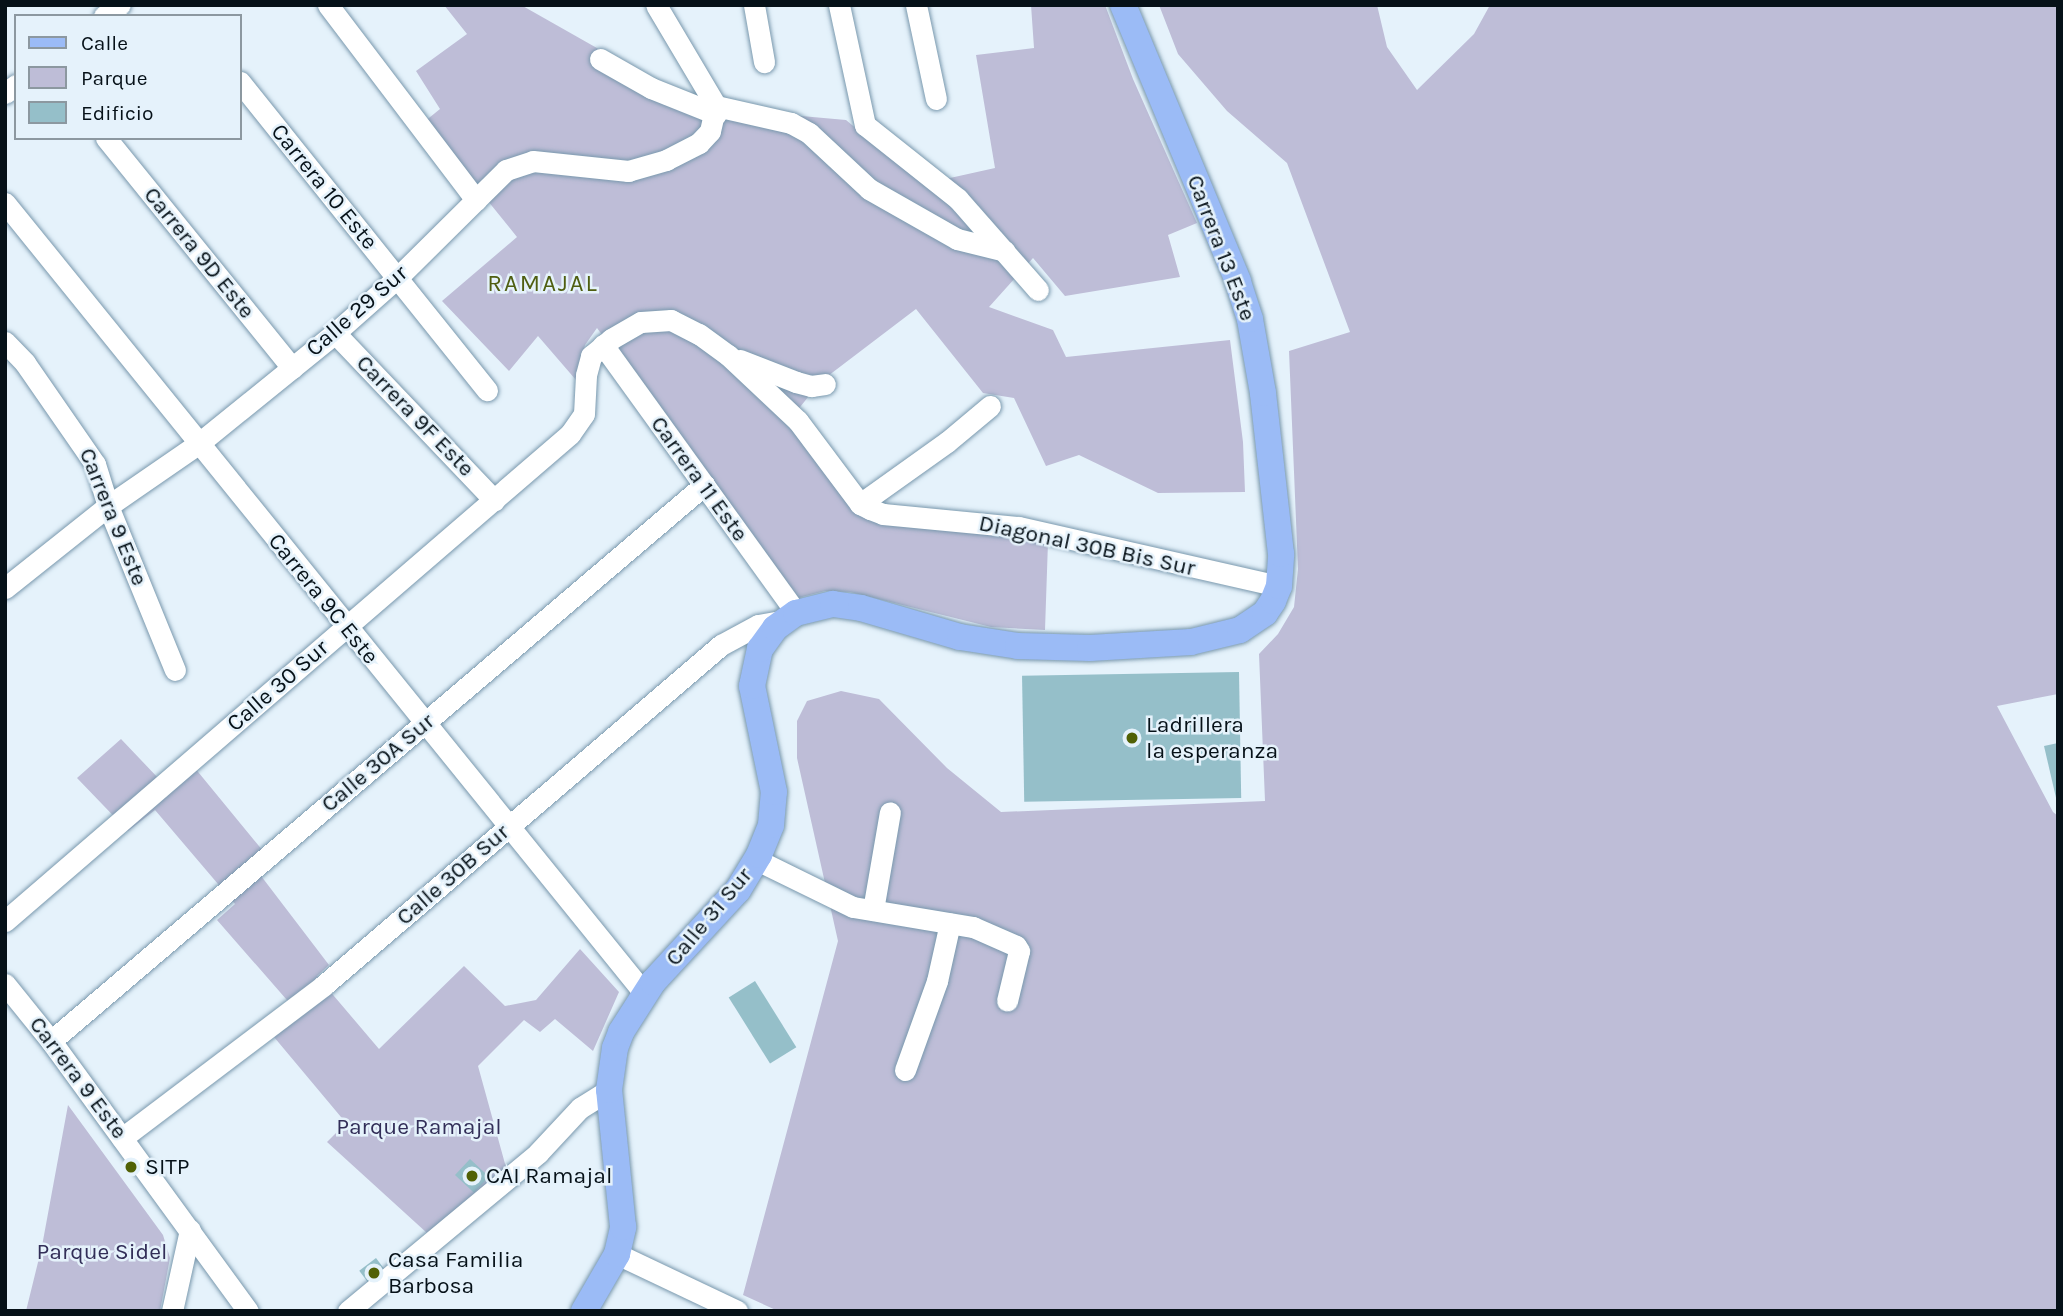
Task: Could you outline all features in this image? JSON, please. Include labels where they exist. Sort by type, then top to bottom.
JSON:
[{"type":"main road","name":"Carrera 13 Este","points":[[1124,5],[1238,281],[1250,319],[1261,379],[1279,531],[1279,586]]},
{"type":"main road","points":[[790,616],[821,605],[847,605],[960,637],[1018,646],[1053,648],[1166,643],[1206,640],[1240,630],[1265,613],[1279,586]]},
{"type":"main road","name":"Calle 31 Sur","points":[[584,1311],[617,1255],[624,1213],[609,1090],[615,1048],[629,1016],[644,993],[738,890],[757,860],[774,809],[771,776],[753,699],[752,673],[760,649],[790,616]]},
{"type":"street","points":[[328,5],[476,200]]},
{"type":"street","points":[[656,5],[716,110]]},
{"type":"street","points":[[754,5],[764,62]]},
{"type":"street","points":[[839,5],[865,125],[958,199],[1038,290]]},
{"type":"street","points":[[916,5],[936,99]]},
{"type":"street","points":[[600,59],[651,88],[716,110],[791,123],[809,133],[869,189],[957,239],[1005,251]]},
{"type":"street","name":"Carrera 10 Este","points":[[242,84],[487,390]]},
{"type":"street","name":"Calle 29 Sur","points":[[5,588],[108,506],[198,444],[292,368],[398,277],[506,170],[523,162],[628,171],[658,163],[699,143],[710,131],[716,110]]},
{"type":"street","name":"Carrera 9D Este","points":[[108,140],[292,368]]},
{"type":"street","name":"Carrera 9C Este","points":[[5,203],[346,628],[644,993]]},
{"type":"street","points":[[603,345],[641,322],[671,320],[699,334],[728,355],[798,421],[860,504],[947,442],[990,406]]},
{"type":"street","name":"Carrera 9F Este","points":[[335,332],[494,500]]},
{"type":"street","name":"Carrera 9 Este","points":[[5,342],[25,363],[84,444],[95,464],[108,506],[175,670]]},
{"type":"street","name":"Calle 30 Sur","points":[[5,921],[578,426],[586,401],[587,366],[603,345]]},
{"type":"street","name":"Carrera 11 Este","points":[[603,345],[704,485],[790,616]]},
{"type":"street","points":[[728,355],[796,382],[811,386],[825,384]]},
{"type":"street","name":"Calle 30A Sur","points":[[51,1041],[704,485]]},
{"type":"street","name":"Diagonal 30B Bis Sur","points":[[860,504],[883,514],[1019,527],[1279,586]]},
{"type":"street","name":"Calle 30B Sur","points":[[122,1138],[281,1021],[721,645],[758,625],[790,616]]},
{"type":"street","points":[[873,910],[890,812]]},
{"type":"street","points":[[757,860],[853,907],[973,927],[1016,946],[1019,951],[1007,1001]]},
{"type":"street","points":[[905,1070],[937,981],[950,923]]},
{"type":"street","name":"Carrera 9 Este","points":[[5,984],[51,1041],[247,1311]]},
{"type":"street","points":[[348,1311],[538,1153],[580,1108],[609,1090]]},
{"type":"street","points":[[172,1311],[190,1230]]},
{"type":"street","points":[[617,1255],[737,1311]]},
{"type":"green space","points":[[444,5],[521,5],[701,107],[846,120],[923,184],[995,168],[976,55],[1034,48],[1031,5],[1105,5],[1133,79],[1197,223],[1168,235],[1180,277],[1065,296],[1033,258],[989,307],[1053,330],[1066,357],[1230,340],[1243,442],[1245,492],[1158,493],[1079,455],[1046,466],[1014,398],[983,393],[916,309],[820,382],[789,421],[852,503],[1048,542],[1045,630],[991,627],[850,592],[825,591],[798,598],[597,328],[585,345],[576,380],[538,336],[509,371],[442,301],[517,237],[424,122],[440,109],[416,71],[467,34]]},
{"type":"green space","points":[[1159,5],[1377,5],[1387,47],[1417,90],[1474,34],[1490,5],[2058,5],[2058,694],[1997,706],[2053,812],[2058,816],[2058,1311],[778,1311],[743,1295],[838,941],[797,758],[797,721],[807,701],[841,691],[879,699],[947,768],[1001,812],[1265,801],[1259,654],[1278,634],[1294,607],[1298,569],[1289,351],[1350,332],[1287,163],[1227,111],[1178,54]]},
{"type":"green space","name":"Parque Ramajal","points":[[121,739],[160,780],[185,756],[268,857],[255,868],[329,965],[317,976],[379,1049],[464,966],[505,1006],[536,1000],[580,949],[619,992],[593,1051],[555,1019],[540,1032],[524,1020],[478,1066],[507,1171],[427,1233],[327,1142],[346,1123],[274,1037],[300,1015],[217,920],[235,904],[155,810],[128,831],[77,778]]},
{"type":"green space","name":"Parque Sidel","points":[[68,1105],[163,1235],[170,1258],[160,1311],[26,1311],[42,1246]]},
{"type":"building","name":"Ladrillera la esperanza","points":[[1239,672],[1241,798],[1024,802],[1022,676]]},
{"type":"building","points":[[2058,743],[2058,802],[2057,802],[2044,746]]},
{"type":"building","points":[[755,981],[796,1047],[770,1064],[729,997]]},
{"type":"building","name":"CAI Ramajal","points":[[470,1159],[489,1177],[474,1193],[455,1175]]},
{"type":"building","name":"Casa Familia Barbosa","points":[[376,1258],[389,1275],[372,1287],[359,1271]]},
{"type":"place","name":"Ladrillera la esperanza","points":[[1132,738]]},
{"type":"place","name":"SITP","points":[[131,1167]]},
{"type":"place","name":"CAI Ramajal","points":[[472,1176]]},
{"type":"place","name":"Casa Familia Barbosa","points":[[374,1273]]},
{"type":"district","name":"RAMAJAL","points":[[543,284]]}]
